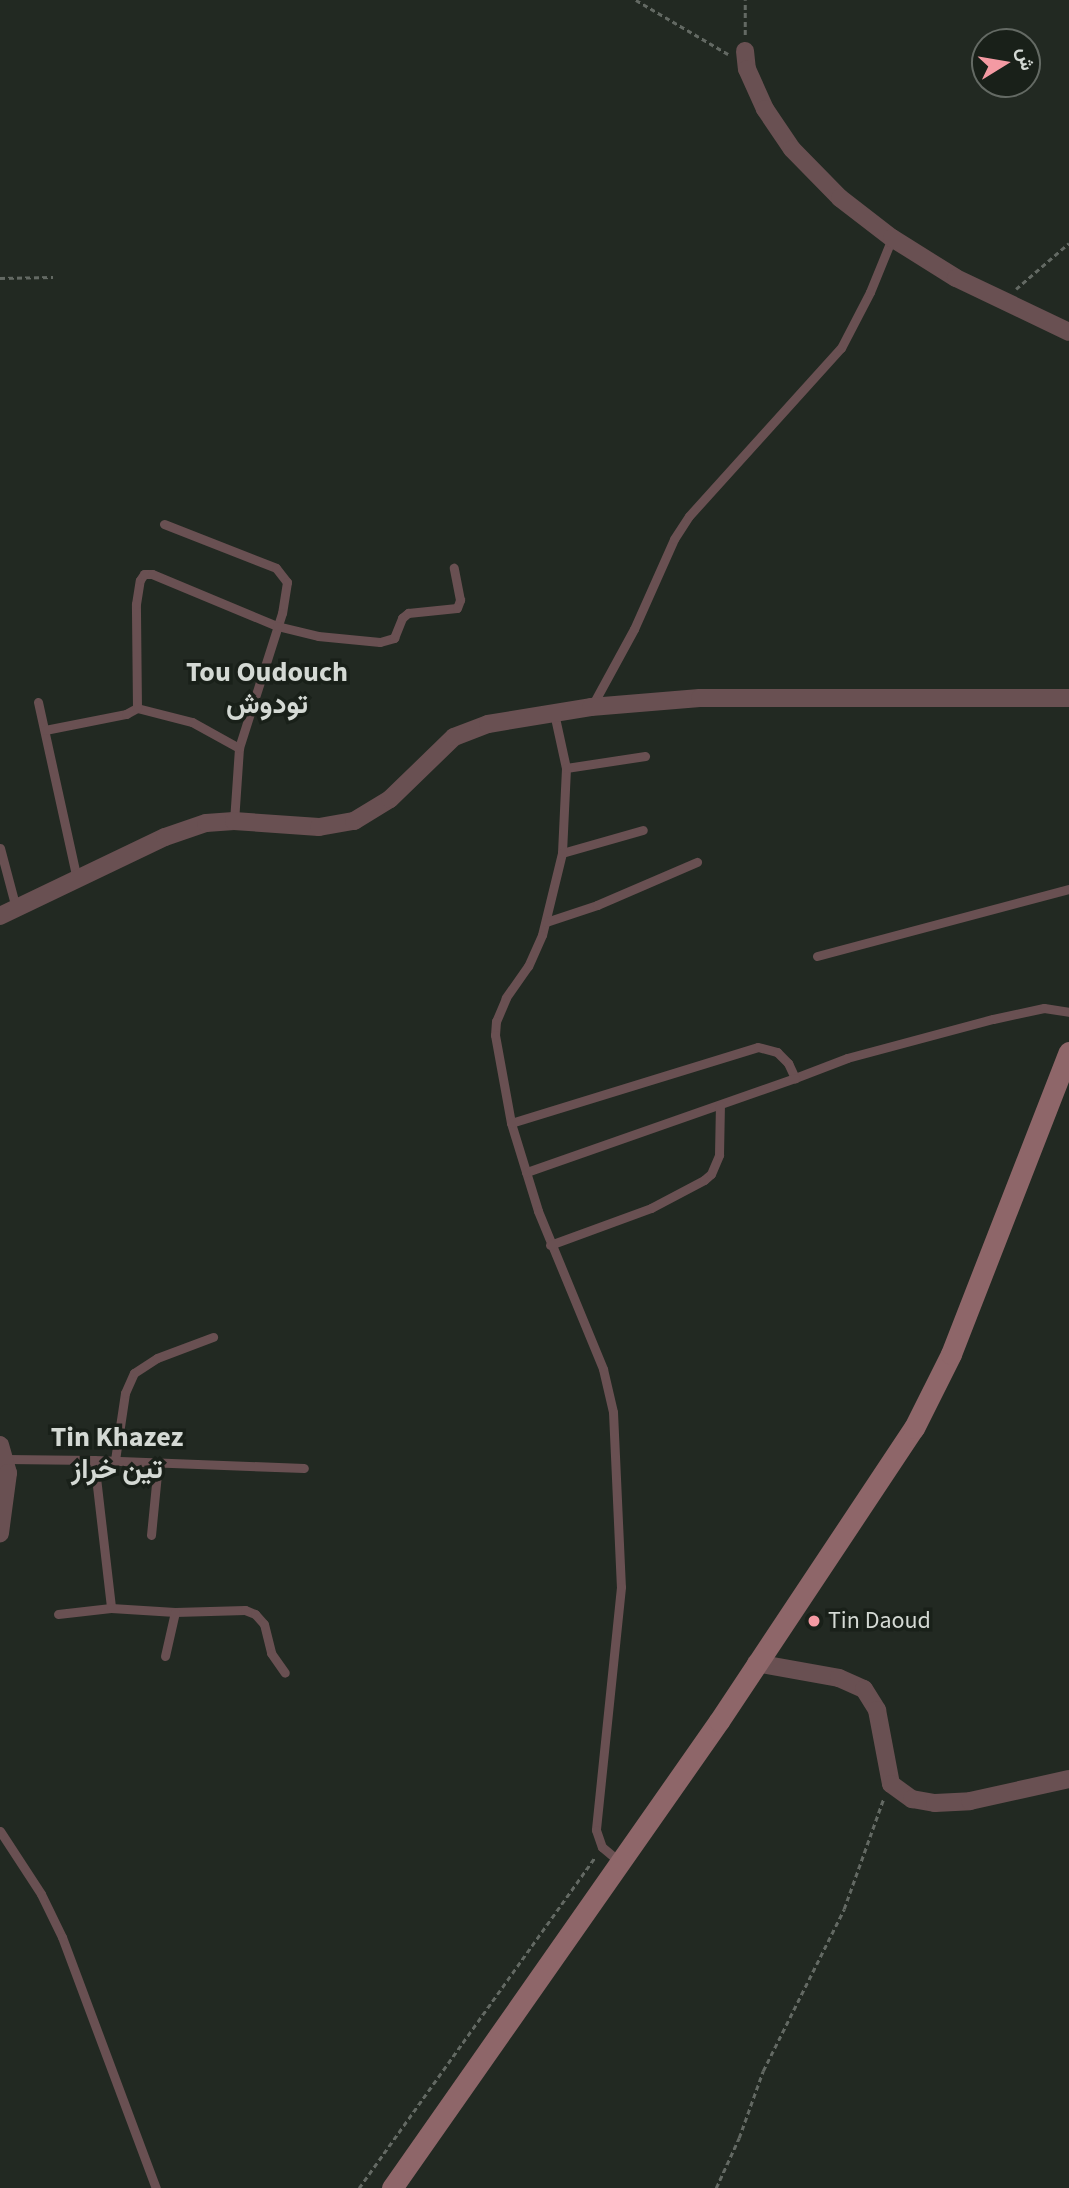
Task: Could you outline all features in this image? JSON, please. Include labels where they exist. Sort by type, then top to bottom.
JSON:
[{"type":"main road","points":[[392,2188],[621,1863],[852,1525],[914,1428],[951,1354],[1069,1052]]},
{"type":"street","points":[[746,60],[765,109],[792,149],[840,198],[892,238],[956,278],[1069,331]]},
{"type":"street","points":[[8,912],[187,829],[234,821],[295,827],[354,821],[390,799],[454,737],[488,724],[591,707],[650,701],[769,696],[1069,698]]},
{"type":"street","points":[[0,1533],[6,1499],[3,1452]]},
{"type":"street","points":[[756,1663],[839,1678],[864,1689],[877,1710],[891,1784],[912,1799],[936,1804],[998,1797],[1069,1779]]},
{"type":"lane","points":[[591,707],[634,629],[674,539],[690,516],[841,348],[854,327],[892,238]]},
{"type":"lane","points":[[164,524],[280,570],[286,578],[288,587],[239,748],[234,821]]},
{"type":"lane","points":[[137,708],[136,604],[140,580],[144,574],[152,574],[277,626],[355,641],[392,640],[402,618],[408,613],[452,611],[458,607],[454,568]]},
{"type":"lane","points":[[38,702],[77,880]]},
{"type":"lane","points":[[46,730],[126,714],[137,708],[192,722],[239,748]]},
{"type":"lane","points":[[554,713],[566,768],[562,853],[546,922],[528,966],[506,998],[496,1021],[497,1055],[511,1123],[526,1172],[550,1245],[603,1369],[613,1412],[621,1587],[613,1681],[596,1815],[597,1840],[621,1863]]},
{"type":"lane","points":[[566,768],[645,756]]},
{"type":"lane","points":[[562,853],[643,830]]},
{"type":"lane","points":[[0,848],[8,912]]},
{"type":"lane","points":[[546,922],[597,905],[697,862]]},
{"type":"lane","points":[[817,956],[1069,888]]},
{"type":"lane","points":[[526,1172],[847,1058],[993,1018],[1044,1008],[1069,1012]]},
{"type":"lane","points":[[511,1123],[758,1046],[777,1052],[788,1063],[794,1078]]},
{"type":"lane","points":[[550,1245],[651,1208],[704,1181],[711,1174],[719,1155],[720,1105]]},
{"type":"lane","points":[[115,1461],[125,1393],[134,1373],[157,1358],[213,1337]]},
{"type":"lane","points":[[3,1452],[158,1464],[304,1468]]},
{"type":"lane","points":[[94,1460],[111,1608]]},
{"type":"lane","points":[[151,1535],[158,1464]]},
{"type":"lane","points":[[58,1614],[111,1608],[176,1612],[229,1610],[255,1614],[264,1624],[271,1653],[285,1672]]},
{"type":"lane","points":[[165,1656],[176,1612]]},
{"type":"lane","points":[[0,1831],[41,1894],[62,1937],[156,2188]]},
{"type":"path","points":[[636,0],[746,60],[745,0]]},
{"type":"path","points":[[1002,300],[1069,243]]},
{"type":"path","points":[[0,278],[53,277]]},
{"type":"path","points":[[716,2188],[739,2138],[763,2071],[844,1909],[891,1784]]},
{"type":"path","points":[[359,2188],[602,1847]]},
{"type":"place","name":"Tin Daoud","points":[[814,1621]]},
{"type":"district","name":"Tou Oudouch تودوش","points":[[267,688]]},
{"type":"district","name":"Tin Khazez تين خراز","points":[[117,1453]]}]
